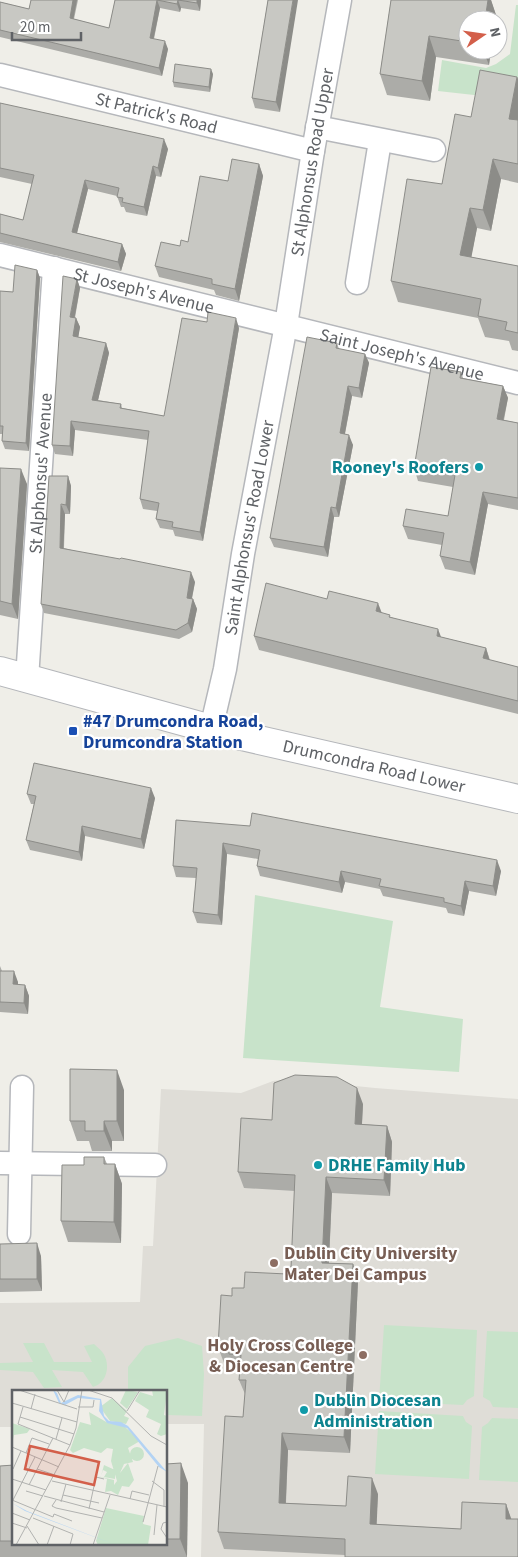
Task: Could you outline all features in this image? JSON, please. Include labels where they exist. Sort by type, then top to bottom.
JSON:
[{"type":"main road","name":"Drumcondra Road Lower","points":[[0,670],[211,729],[518,799]]},
{"type":"street","name":"St Alphonsus Road Upper","points":[[286,325],[317,127],[340,0]]},
{"type":"street","name":"St Patrick's Road","points":[[0,75],[313,152]]},
{"type":"street","points":[[317,127],[380,141],[434,150]]},
{"type":"street","points":[[357,283],[380,141]]},
{"type":"street","name":"St Joseph's Avenue","points":[[0,254],[286,325]]},
{"type":"street","name":"St Alphonsus' Avenue","points":[[27,679],[54,268]]},
{"type":"street","name":"Saint Joseph's Avenue","points":[[286,325],[518,383]]},
{"type":"street","name":"Saint Alphonsus' Road Lower","points":[[211,729],[226,669],[243,554],[286,325]]},
{"type":"street","points":[[19,1234],[10,1163],[22,1087]]},
{"type":"street","points":[[10,1163],[155,1165]]},
{"type":"shaded area","points":[[288,1079],[518,1099],[518,1557],[201,1557],[204,1424],[168,1424],[168,1390],[12,1390],[12,1427],[0,1427],[0,1303],[140,1302],[143,1246],[153,1246],[161,1089],[241,1093],[273,1081]]},
{"type":"green space","points":[[516,5],[518,5],[518,96],[483,96],[438,91],[442,60],[486,68],[502,60],[508,60]]},
{"type":"green space","points":[[255,895],[393,921],[380,1007],[463,1019],[459,1072],[243,1058]]},
{"type":"green space","points":[[384,1325],[477,1330],[474,1396],[463,1405],[379,1401]]},
{"type":"green space","points":[[487,1331],[518,1332],[518,1408],[493,1407],[490,1401],[483,1397]]},
{"type":"green space","points":[[178,1338],[202,1346],[204,1374],[202,1416],[168,1415],[168,1390],[128,1390],[128,1367],[145,1346]]},
{"type":"green space","points":[[23,1343],[44,1343],[54,1362],[92,1362],[84,1346],[94,1344],[105,1358],[107,1363],[106,1373],[102,1382],[93,1387],[83,1372],[52,1370],[62,1387],[44,1388],[33,1372],[0,1370],[0,1363],[33,1362]]},
{"type":"green space","points":[[379,1411],[463,1416],[466,1422],[472,1426],[469,1479],[375,1474]]},
{"type":"green space","points":[[492,1418],[518,1419],[518,1482],[479,1480],[482,1427]]},
{"type":"building","points":[[31,0],[73,0],[70,18],[109,28],[115,0],[157,0],[150,38],[165,41],[159,68],[0,30],[0,2],[29,9]]},
{"type":"building","points":[[157,0],[178,0],[177,4]]},
{"type":"building","points":[[178,0],[197,0],[197,3]]},
{"type":"building","points":[[268,0],[293,0],[276,102],[252,98]]},
{"type":"building","points":[[391,0],[488,0],[486,10],[458,10],[458,40],[429,36],[422,81],[380,74]]},
{"type":"building","points":[[175,64],[211,69],[209,87],[173,82]]},
{"type":"building","points":[[480,70],[517,77],[509,119],[518,120],[518,164],[493,159],[483,210],[470,208],[460,255],[518,266],[518,333],[505,330],[507,322],[478,316],[481,299],[391,281],[407,179],[442,184],[455,114],[471,117]]},
{"type":"building","points":[[0,103],[164,139],[158,168],[153,166],[144,207],[122,202],[123,198],[117,197],[119,188],[85,180],[72,232],[122,244],[118,262],[0,233],[0,214],[23,220],[34,175],[0,168]]},
{"type":"building","points":[[232,159],[259,164],[235,289],[212,284],[212,279],[155,266],[161,242],[180,246],[181,240],[188,242],[200,176],[228,181]]},
{"type":"building","points":[[15,265],[37,270],[26,443],[2,441],[3,426],[0,426],[0,291],[13,292]]},
{"type":"building","points":[[63,276],[77,279],[70,317],[76,318],[73,336],[106,343],[92,400],[121,404],[120,408],[164,416],[182,318],[207,322],[208,312],[236,318],[200,532],[172,527],[173,522],[156,519],[159,503],[140,499],[149,431],[71,421],[70,446],[52,445]]},
{"type":"building","points":[[307,337],[337,343],[336,348],[365,354],[359,388],[348,386],[340,433],[349,435],[336,508],[331,507],[324,547],[270,538]]},
{"type":"building","points":[[431,367],[461,372],[460,378],[503,386],[497,419],[518,423],[518,498],[483,492],[470,562],[440,556],[444,533],[403,526],[406,509],[448,516],[455,475],[414,468]]},
{"type":"building","points":[[0,468],[21,469],[12,604],[0,601]]},
{"type":"building","points":[[49,476],[68,476],[66,505],[61,504],[60,548],[191,572],[187,598],[193,599],[188,623],[176,630],[41,604]]},
{"type":"building","points":[[266,583],[327,599],[329,591],[378,603],[376,611],[390,615],[389,617],[438,629],[437,636],[486,648],[483,658],[518,667],[518,701],[254,636]]},
{"type":"building","points":[[34,763],[151,788],[141,839],[82,826],[79,852],[26,840],[36,796],[27,794]]},
{"type":"building","points":[[252,813],[497,860],[493,886],[465,881],[461,906],[444,902],[444,898],[379,886],[381,879],[341,871],[339,882],[257,866],[260,850],[223,843],[218,915],[193,912],[197,868],[173,866],[176,820],[250,826]]},
{"type":"building","points":[[0,971],[14,971],[13,984],[25,985],[24,1003],[0,1002]]},
{"type":"building","points":[[70,1069],[117,1070],[117,1121],[104,1121],[104,1131],[85,1131],[85,1121],[70,1121]]},
{"type":"building","points":[[295,1075],[337,1077],[357,1088],[355,1124],[387,1126],[384,1180],[326,1177],[322,1263],[353,1264],[344,1437],[282,1433],[279,1503],[346,1506],[348,1476],[372,1478],[370,1524],[461,1529],[462,1502],[506,1504],[506,1519],[518,1519],[518,1557],[345,1557],[345,1539],[218,1532],[225,1416],[243,1417],[246,1380],[239,1380],[241,1355],[229,1354],[229,1347],[218,1347],[221,1295],[232,1296],[232,1288],[244,1288],[245,1272],[287,1274],[287,1267],[291,1267],[295,1175],[238,1172],[241,1118],[272,1120],[274,1083]]},
{"type":"building","points":[[84,1157],[104,1157],[104,1164],[115,1164],[114,1222],[61,1221],[62,1165],[84,1165]]},
{"type":"building","points":[[37,1243],[37,1279],[0,1279],[0,1244]]},
{"type":"building","points":[[181,1463],[180,1539],[168,1539],[168,1464]]},
{"type":"building","points":[[12,1465],[12,1541],[0,1541],[0,1466]]},
{"type":"place","name":"Rooney's Roofers","points":[[479,467]]},
{"type":"place","name":"#47 Drumcondra Road, Drumcondra Station","points":[[73,731]]},
{"type":"place","name":"DRHE Family Hub","points":[[318,1165]]},
{"type":"place","name":"Dublin City University Mater Dei Campus","points":[[274,1263]]},
{"type":"place","name":"Holy Cross College & Diocesan Centre","points":[[363,1355]]},
{"type":"place","name":"Dublin Diocesan Administration","points":[[304,1410]]}]
